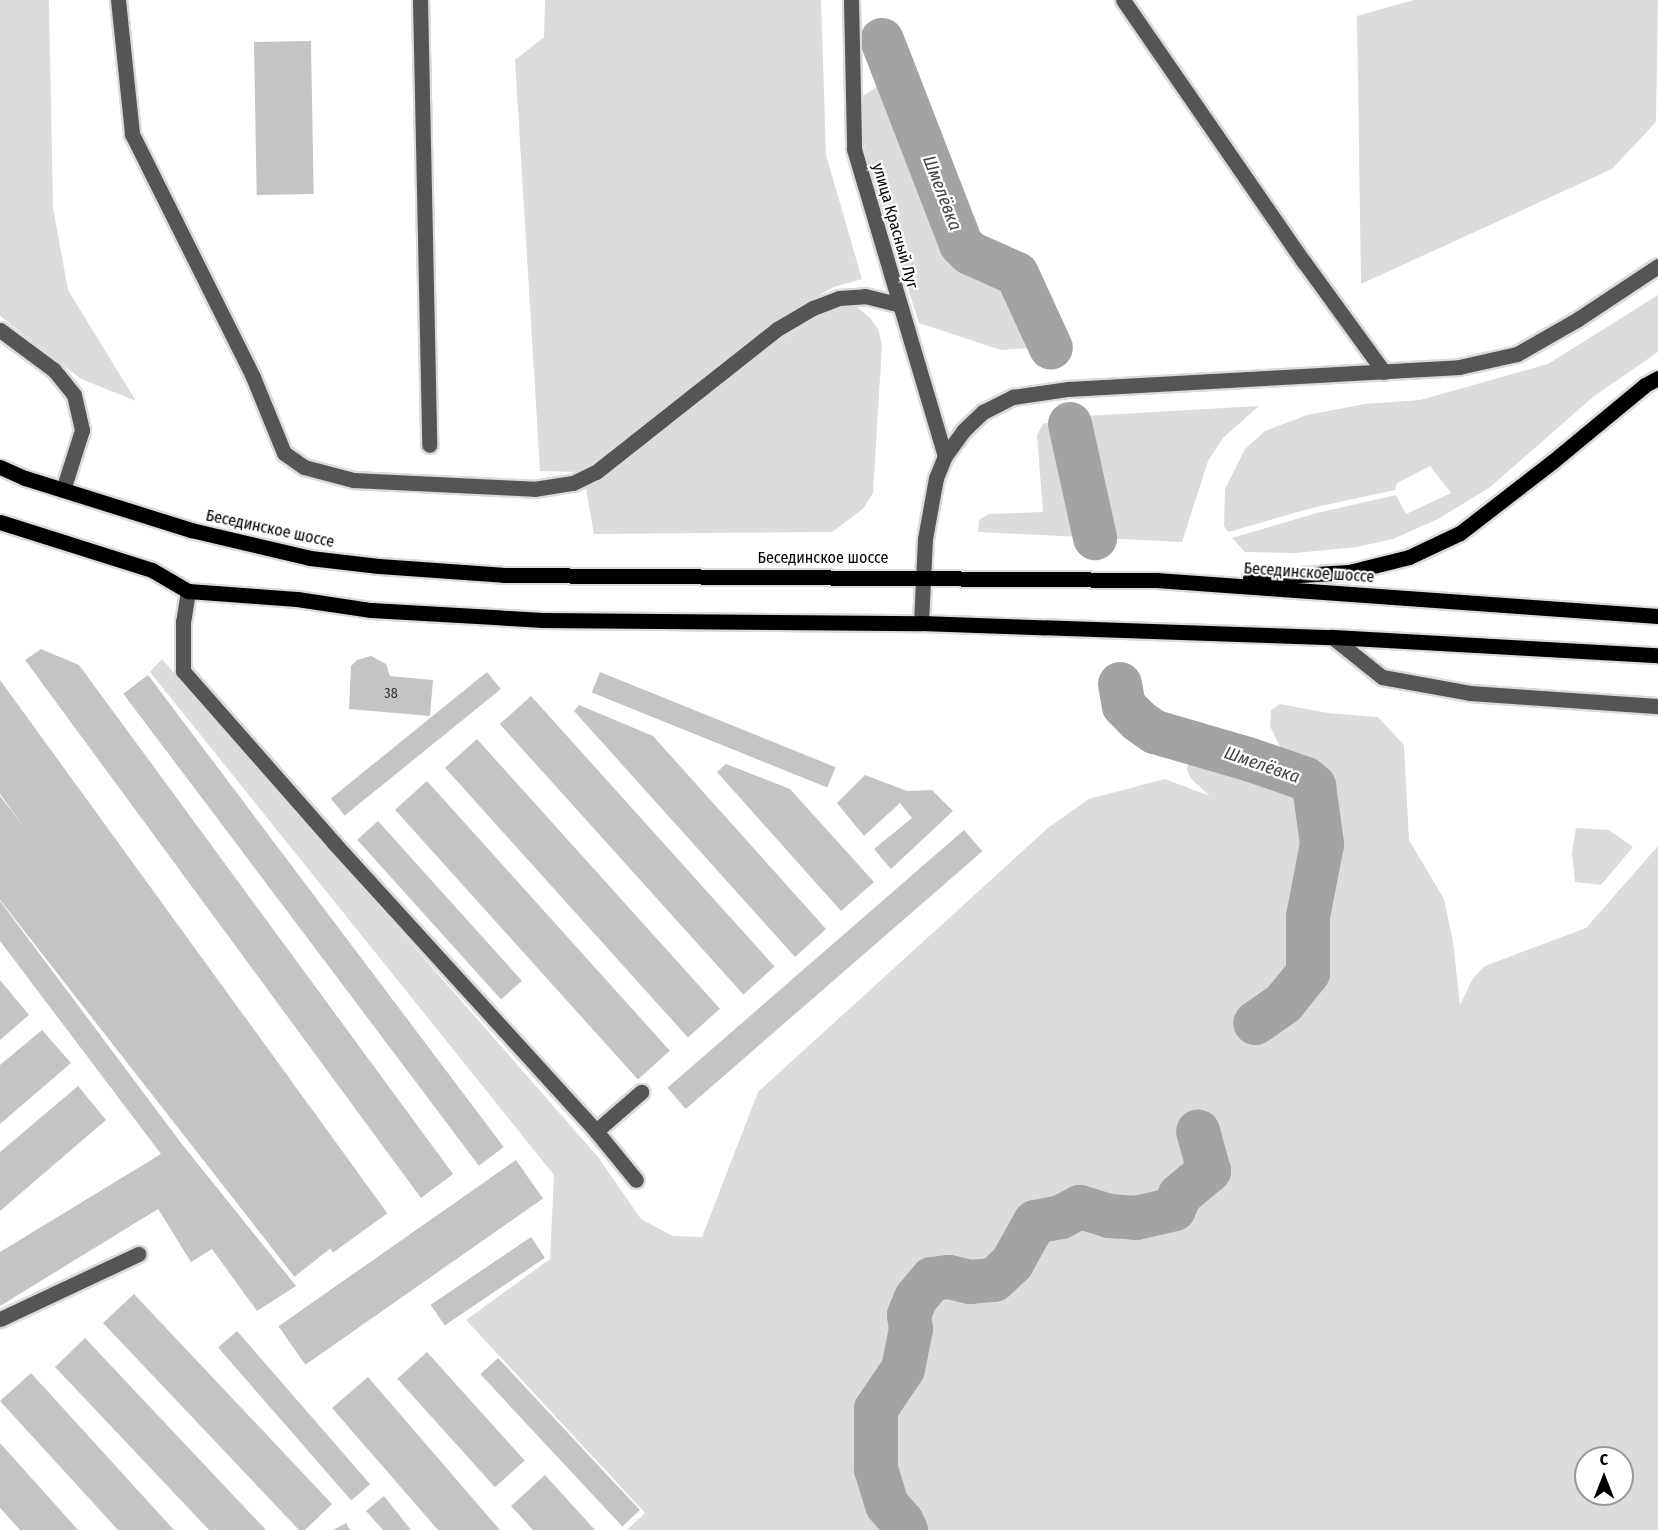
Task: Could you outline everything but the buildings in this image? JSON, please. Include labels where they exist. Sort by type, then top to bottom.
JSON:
[{"type":"main road","points":[[1178,581],[1349,572],[1409,557],[1460,533],[1552,462],[1645,385],[1658,378]]},
{"type":"main road","name":"Бесединское шоссе","points":[[0,467],[63,490],[191,530],[310,558],[380,566],[504,575],[1178,581],[1658,616]]},
{"type":"main road","points":[[0,522],[152,570],[188,591],[297,599],[372,610],[543,620],[921,623],[1332,637],[1658,655]]},
{"type":"street","points":[[118,0],[132,134],[253,377],[284,453],[304,467],[353,480],[534,489],[573,483],[596,472],[777,329],[813,308],[838,298],[866,296],[898,304]]},
{"type":"street","points":[[420,0],[429,445]]},
{"type":"street","name":"улица Красный Луг","points":[[851,0],[854,149],[898,304],[912,337],[945,456]]},
{"type":"street","points":[[1123,0],[1297,252],[1384,372]]},
{"type":"street","points":[[921,623],[925,539],[936,478],[945,456],[963,431],[983,412],[1013,398],[1068,389],[1459,367],[1517,354],[1578,319],[1658,267]]},
{"type":"street","points":[[0,330],[54,370],[74,395],[82,430],[63,490]]},
{"type":"street","points":[[188,591],[183,621],[183,671],[340,839],[596,1131],[636,1180]]},
{"type":"street","points":[[1332,637],[1382,677],[1470,693],[1658,706]]},
{"type":"street","points":[[596,1131],[641,1092]]},
{"type":"street","points":[[0,1319],[138,1254]]},
{"type":"shaded area","points":[[0,0],[49,0],[53,208],[68,290],[136,401],[81,379],[0,316]]},
{"type":"shaded area","points":[[545,0],[821,0],[826,155],[862,279],[834,287],[779,317],[580,472],[540,471],[515,60],[544,37]]},
{"type":"shaded area","points":[[1414,0],[1658,0],[1656,122],[1612,169],[1361,284],[1357,16]]},
{"type":"shaded area","points":[[891,78],[960,254],[1005,274],[1031,348],[1001,350],[919,323],[865,154],[861,97]]},
{"type":"shaded area","points":[[1658,295],[1658,352],[1593,397],[1489,488],[1438,519],[1393,539],[1357,547],[1295,553],[1245,552],[1232,538],[1317,513],[1396,495],[1406,514],[1451,493],[1430,466],[1397,483],[1395,490],[1316,507],[1228,532],[1224,526],[1225,489],[1245,449],[1265,431],[1307,415],[1365,404],[1420,400],[1548,364]]},
{"type":"shaded area","points":[[844,306],[857,307],[870,318],[878,329],[882,345],[873,493],[863,509],[832,532],[594,534],[586,489],[779,341],[819,316]]},
{"type":"shaded area","points":[[1259,406],[1223,438],[1208,461],[1182,542],[978,532],[979,520],[988,514],[1043,512],[1037,435],[1043,424],[1067,417]]},
{"type":"shaded area","points":[[162,659],[598,1157],[641,1219],[673,1236],[702,1237],[758,1092],[1049,827],[1089,799],[1165,779],[1210,796],[1192,780],[1187,770],[1189,758],[1194,755],[1265,774],[1279,760],[1280,747],[1270,726],[1271,710],[1280,704],[1328,713],[1378,717],[1404,745],[1409,840],[1444,899],[1453,942],[1460,1005],[1473,978],[1485,966],[1586,928],[1658,846],[1658,1530],[627,1530],[645,1513],[466,1320],[550,1259],[554,1175],[150,672]]},
{"type":"shaded area","points":[[1576,828],[1609,830],[1633,847],[1601,885],[1575,882],[1572,853]]},
{"type":"waterway","name":"Шмелёвка","points":[[882,40],[961,244],[970,253],[1017,274],[1051,348]]},
{"type":"waterway","name":"Шмелёвка","points":[[1070,424],[1095,538]]},
{"type":"waterway","name":"Шмелёвка","points":[[1120,684],[1124,706],[1139,721],[1155,732],[1248,759],[1306,779],[1314,786],[1322,844],[1308,917],[1308,973],[1284,1003],[1255,1023]]},
{"type":"waterway","name":"Шмелёвка","points":[[906,1530],[887,1505],[876,1469],[876,1409],[903,1369],[911,1329],[909,1315],[916,1298],[932,1279],[949,1277],[970,1282],[994,1280],[1012,1263],[1035,1222],[1061,1217],[1080,1207],[1109,1216],[1136,1218],[1174,1209],[1180,1195],[1209,1171],[1198,1131]]}]
